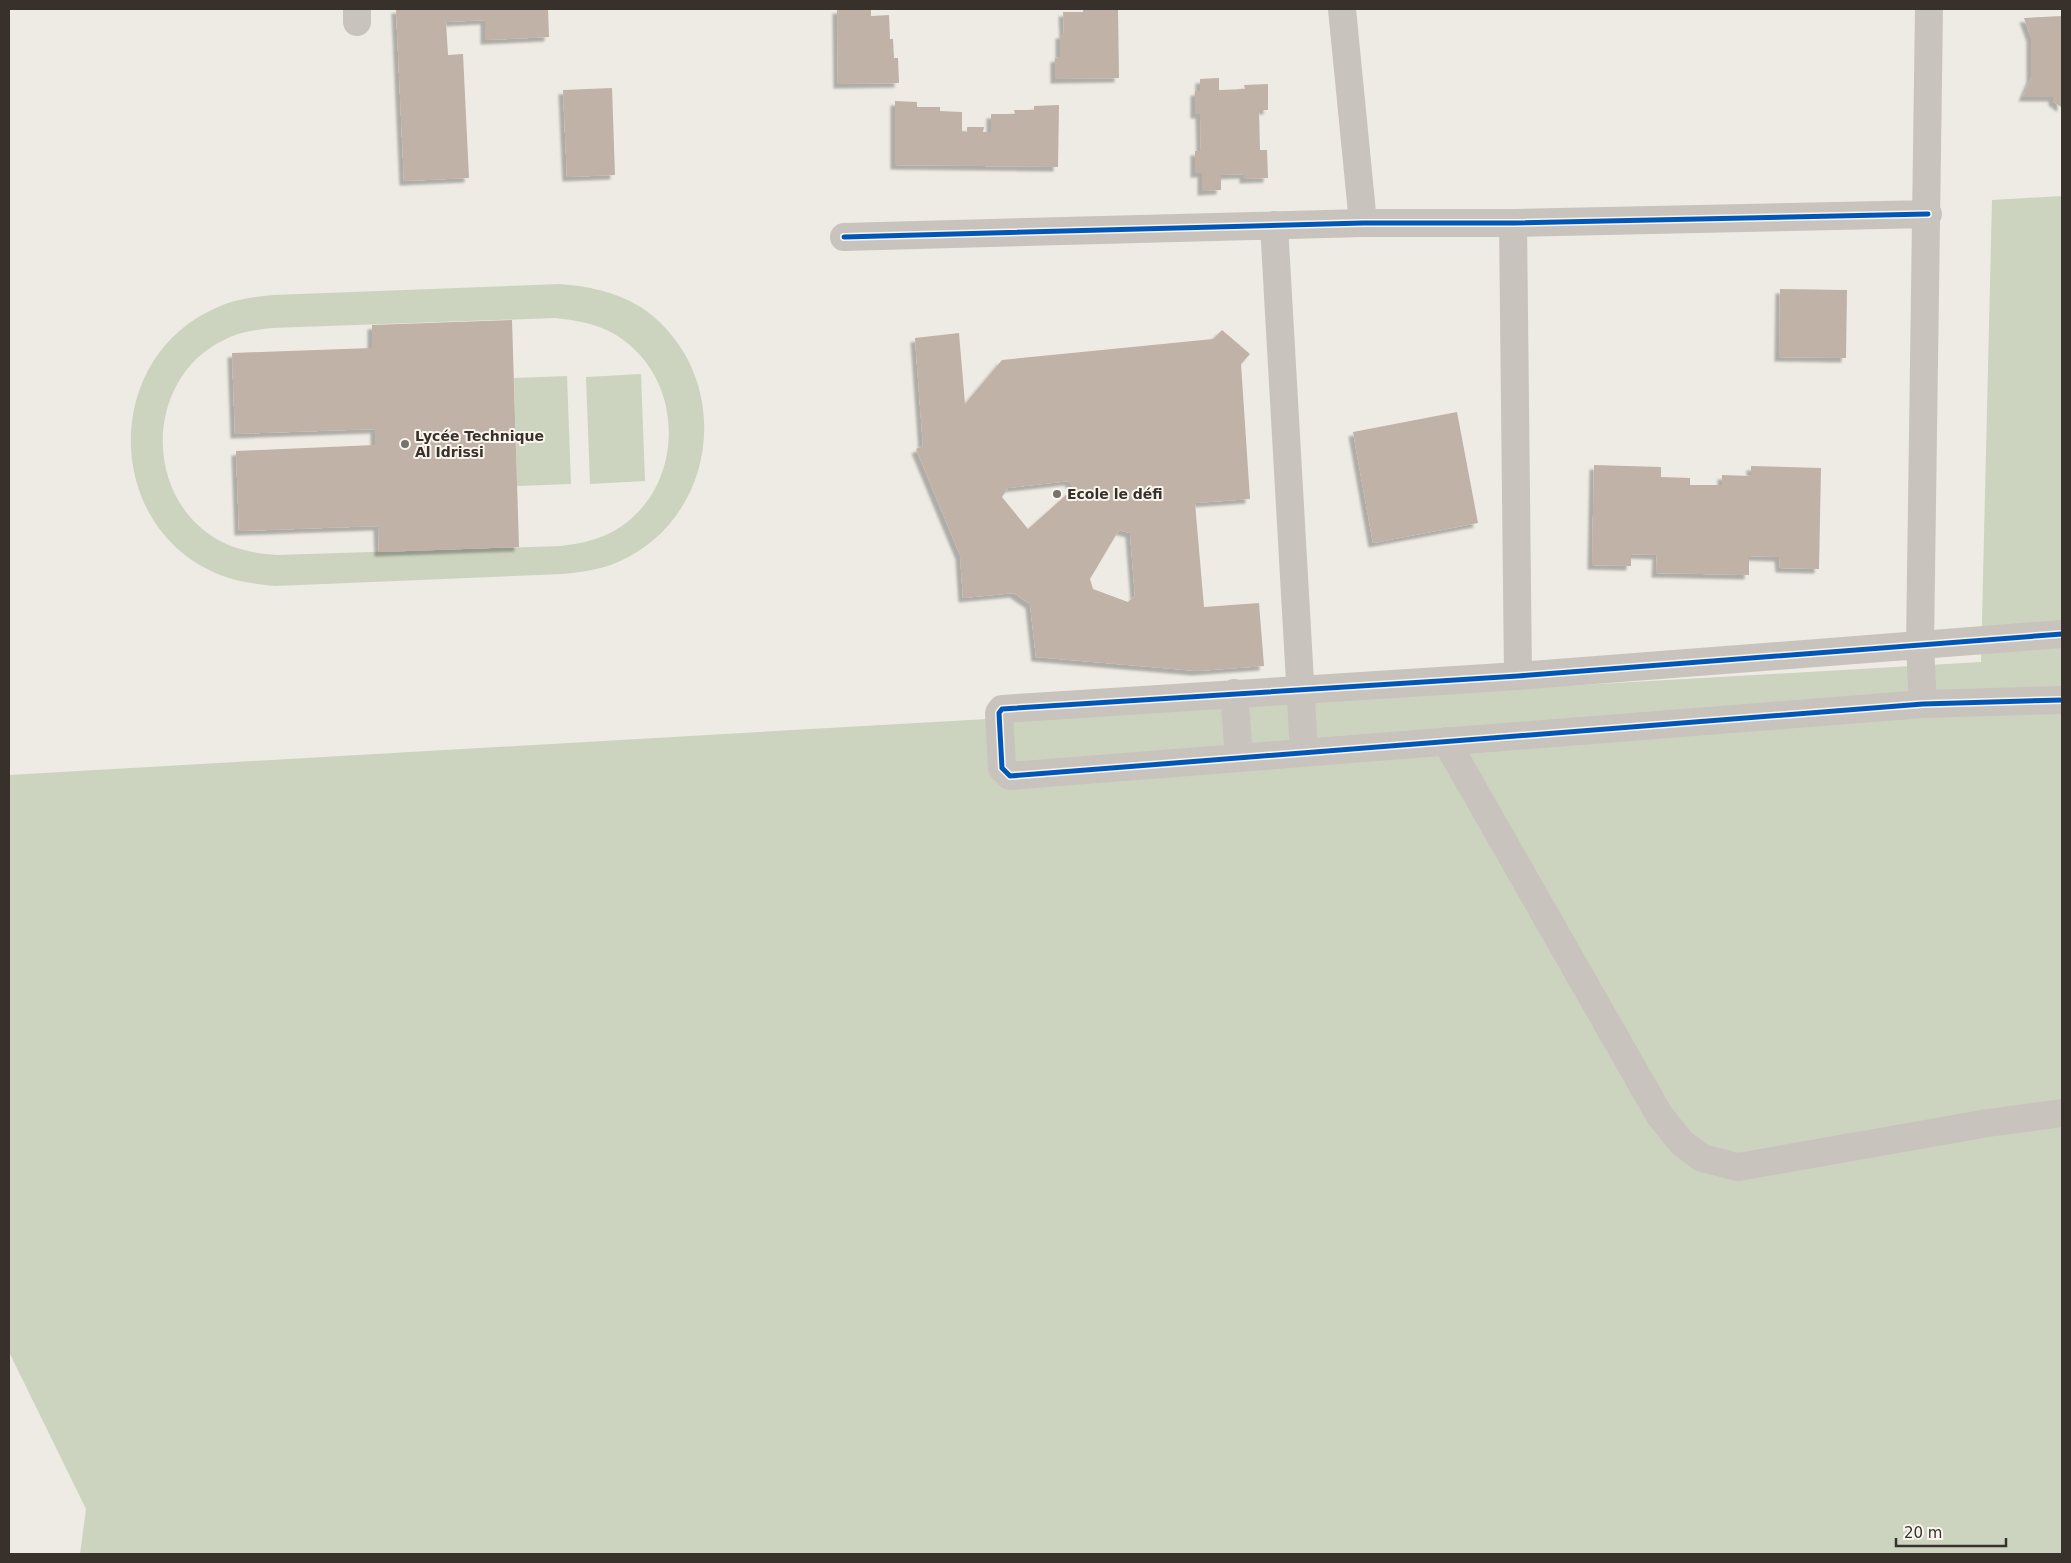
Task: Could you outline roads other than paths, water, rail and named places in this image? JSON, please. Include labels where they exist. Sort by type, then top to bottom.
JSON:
[{"type":"street","points":[[1342,9],[1363,223]]},
{"type":"street","points":[[1923,704],[1920,645],[1930,9]]},
{"type":"street","points":[[844,237],[1363,223],[1513,223],[1928,214]]},
{"type":"street","points":[[1513,223],[1518,676]]},
{"type":"street","points":[[1274,225],[1304,752]]},
{"type":"street","points":[[2062,634],[1518,676],[1002,709],[999,713],[1002,768],[1010,776],[1923,704],[2062,700]]},
{"type":"street","points":[[1234,693],[1240,757]]},
{"type":"street","points":[[1446,741],[1660,1116],[1682,1143],[1702,1158],[1738,1167],[1988,1123],[2062,1113]]},
{"type":"place","name":"Lycée Technique Al Idrissi","points":[[405,444]]},
{"type":"place","name":"Ecole le défi","points":[[1057,494]]}]
